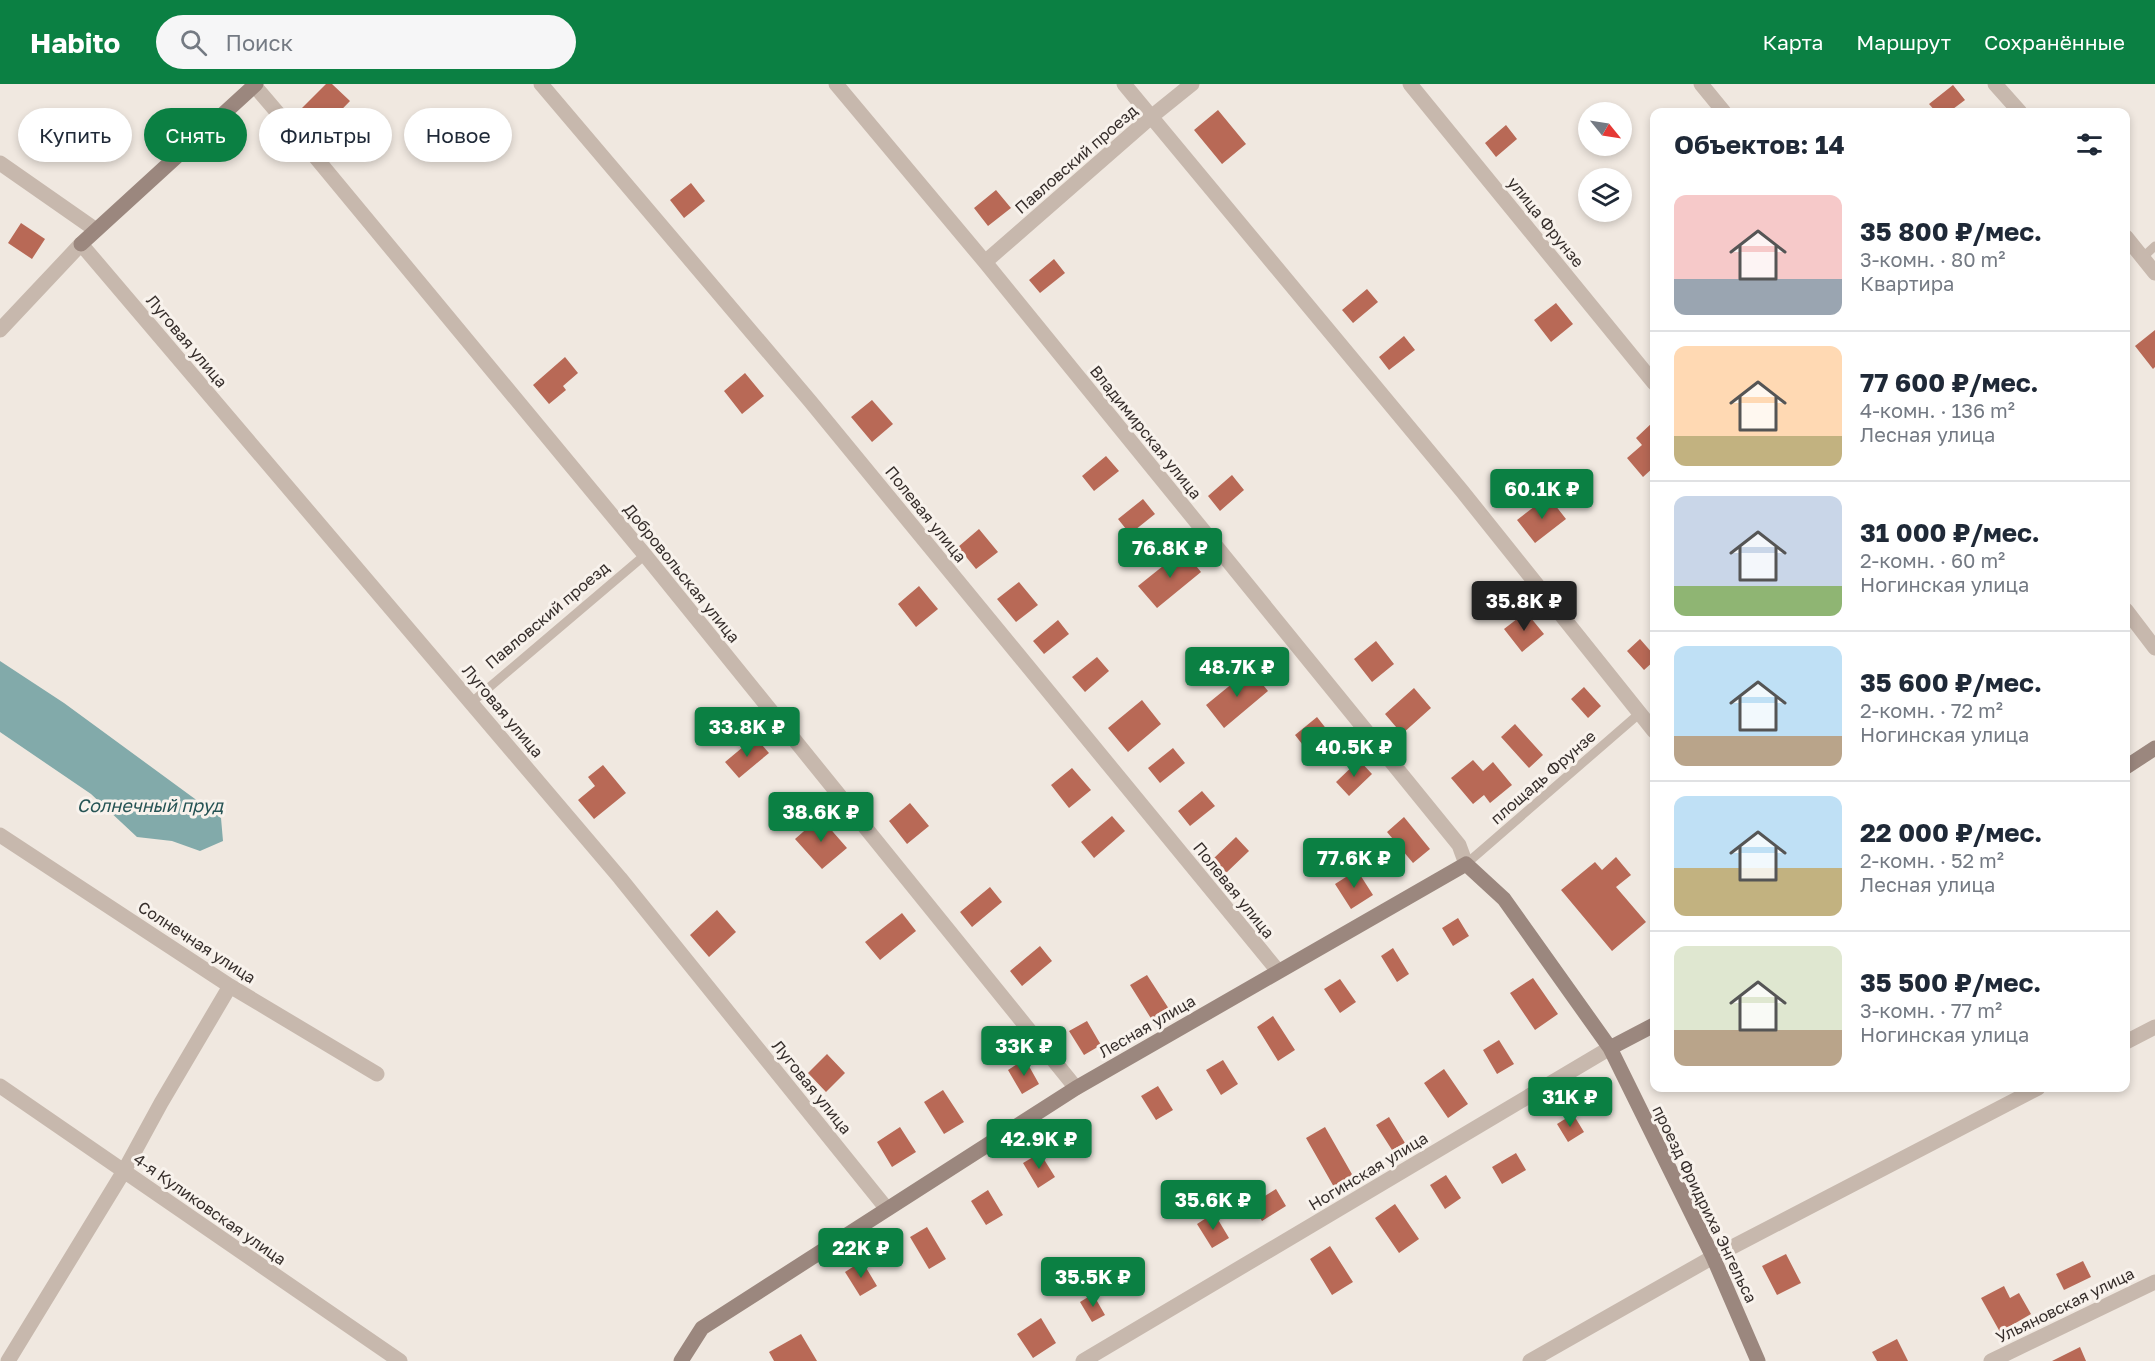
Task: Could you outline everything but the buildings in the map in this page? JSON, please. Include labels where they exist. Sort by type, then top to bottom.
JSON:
[{"type":"street","points":[[0,330],[81,244],[254,84]]},
{"type":"street","name":"Добровольская улица","points":[[254,84],[645,555],[1076,1088]]},
{"type":"street","name":"Полевая улица","points":[[541,84],[810,401],[1278,971]]},
{"type":"street","name":"Владимирская улица","points":[[836,84],[985,262],[1459,845],[1466,864]]},
{"type":"street","points":[[1124,84],[1462,491],[1650,726]]},
{"type":"street","name":"Павловский проезд","points":[[985,262],[1192,84]]},
{"type":"street","name":"улица Фрунзе","points":[[1410,84],[1650,378]]},
{"type":"street","points":[[1701,84],[1721,108]]},
{"type":"street","points":[[1995,84],[2016,108]]},
{"type":"street","points":[[0,164],[96,230]]},
{"type":"street","points":[[2130,242],[2155,273]]},
{"type":"street","name":"Луговая улица","points":[[81,244],[628,887],[887,1209]]},
{"type":"street","points":[[2130,615],[2155,648]]},
{"type":"street","points":[[2130,764],[2155,748]]},
{"type":"street","name":"Солнечная улица","points":[[0,835],[230,986],[378,1074]]},
{"type":"street","name":"Лесная улица","points":[[681,1361],[702,1328],[1076,1088],[1466,864]]},
{"type":"street","name":"проезд Фридриха Энгельса","points":[[1466,864],[1504,899],[1610,1048],[1713,1257],[1758,1361]]},
{"type":"street","points":[[8,1361],[124,1171],[230,986]]},
{"type":"street","points":[[1610,1048],[1650,1027]]},
{"type":"street","points":[[2130,1040],[2155,1027]]},
{"type":"street","name":"Ногинская улица","points":[[1083,1361],[1610,1048]]},
{"type":"street","name":"4-я Куликовская улица","points":[[0,1086],[400,1361]]},
{"type":"street","points":[[1530,1361],[1713,1257],[2030,1092]]},
{"type":"street","name":"Ульяновская улица","points":[[1991,1361],[2155,1282]]},
{"type":"lane","points":[[2143,257],[2155,246]]},
{"type":"lane","name":"Павловский проезд","points":[[472,702],[645,555]]},
{"type":"lane","name":"площадь Фрунзе","points":[[1466,864],[1640,713]]},
{"type":"water","name":"Солнечный пруд","points":[[0,661],[64,703],[221,818],[223,841],[200,851],[172,841],[137,837],[91,794],[0,732]]}]
